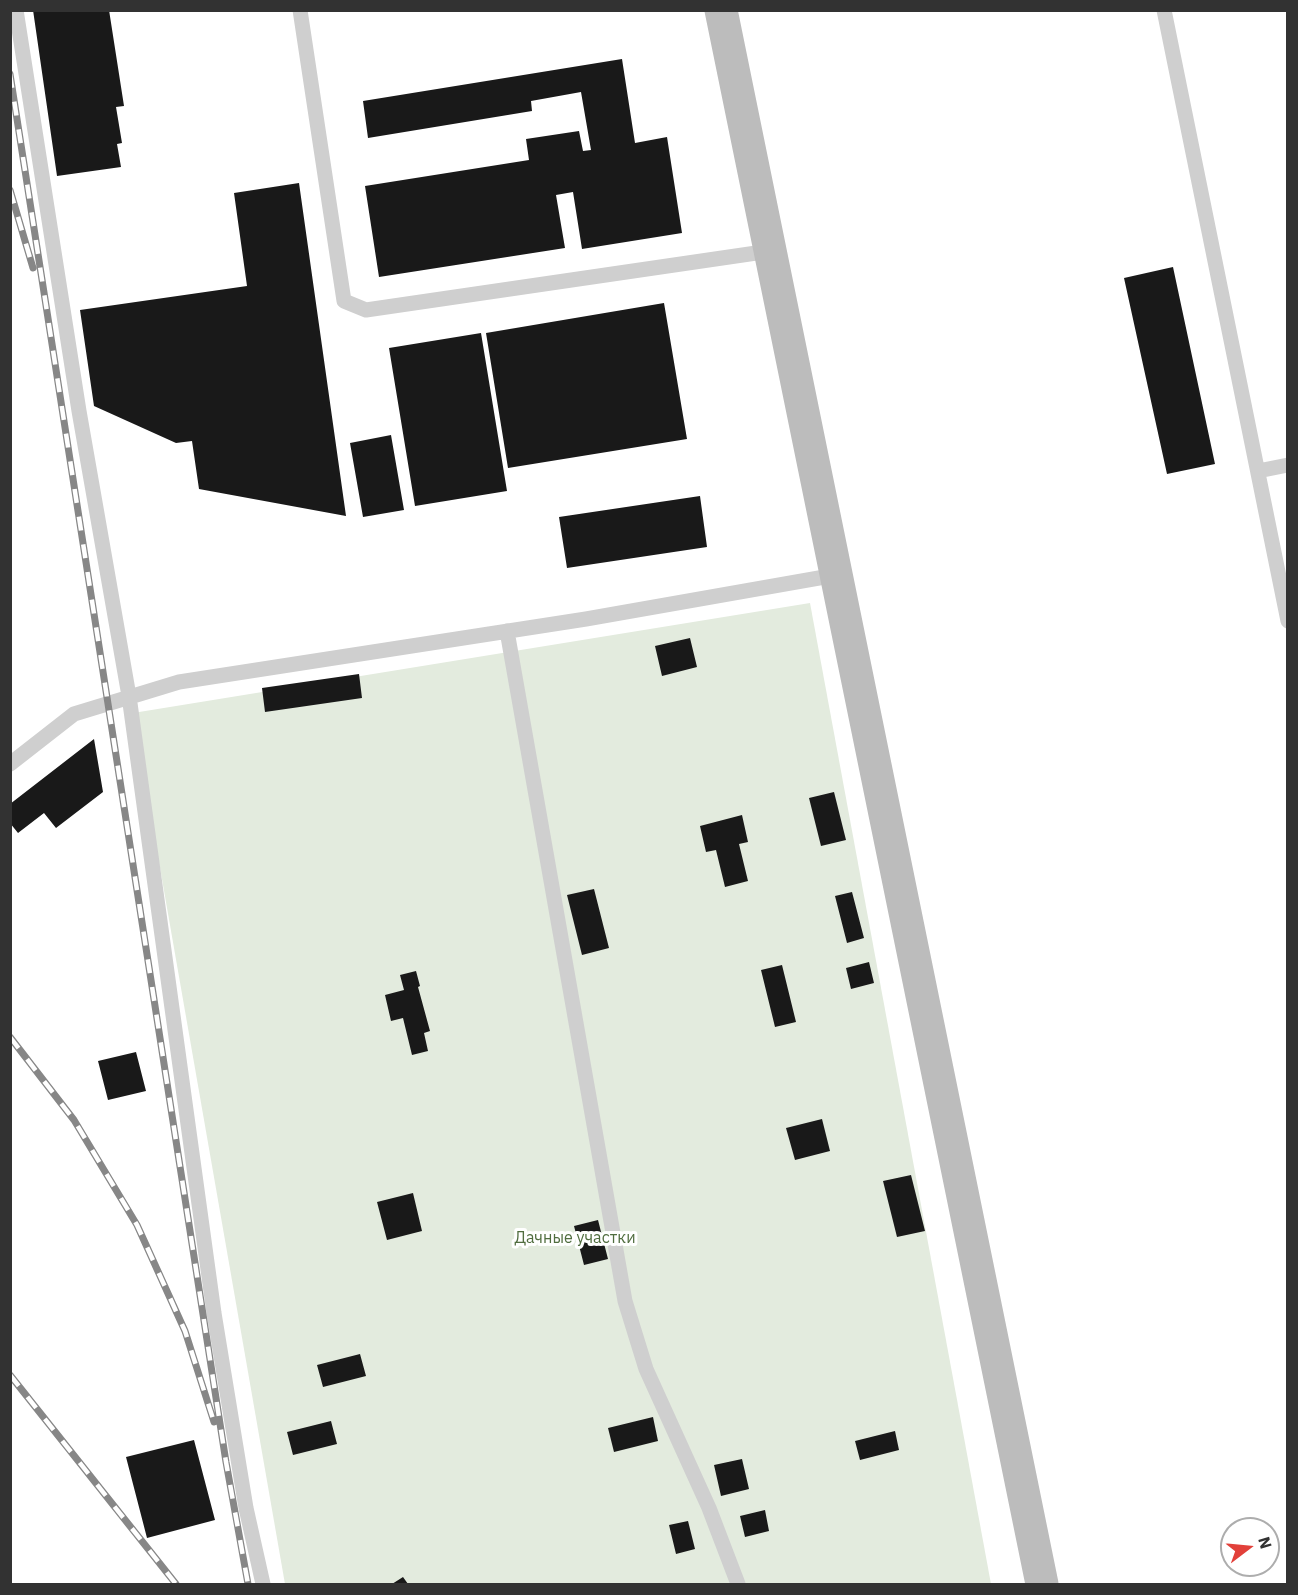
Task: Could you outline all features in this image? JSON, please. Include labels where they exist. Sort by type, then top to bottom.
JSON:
[{"type":"main road","points":[[721,10],[1042,1584]]},
{"type":"lane","points":[[16,10],[77,399],[129,696],[214,1313],[246,1508],[263,1584]]},
{"type":"lane","points":[[300,10],[344,301],[366,309],[770,251]]},
{"type":"lane","points":[[1164,10],[1287,621]]},
{"type":"lane","points":[[1258,471],[1287,465]]},
{"type":"lane","points":[[10,764],[74,714],[179,682],[507,631],[836,575]]},
{"type":"lane","points":[[507,631],[625,1301],[646,1369],[709,1508],[738,1584]]},
{"type":"green space","name":"Дачные участки","points":[[810,603],[991,1584],[285,1584],[133,713]]},
{"type":"building","points":[[33,10],[109,10],[124,106],[116,107],[122,143],[117,144],[121,167],[57,176]]},
{"type":"building","points":[[622,59],[635,143],[667,137],[682,233],[582,249],[573,192],[556,195],[565,248],[379,277],[365,186],[529,160],[526,139],[579,131],[583,151],[591,150],[581,92],[531,101],[532,111],[368,138],[363,101]]},
{"type":"building","points":[[299,183],[346,516],[199,489],[192,441],[176,443],[94,406],[80,310],[247,286],[234,193]]},
{"type":"building","points":[[1173,267],[1215,464],[1167,474],[1124,278]]},
{"type":"building","points":[[664,303],[687,439],[508,468],[486,333]]},
{"type":"building","points":[[481,333],[507,491],[415,506],[389,348]]},
{"type":"building","points":[[391,435],[404,510],[363,517],[350,443]]},
{"type":"building","points":[[700,496],[707,547],[567,568],[559,517]]},
{"type":"building","points":[[690,638],[697,667],[662,676],[655,646]]},
{"type":"building","points":[[359,674],[362,698],[265,712],[262,688]]},
{"type":"building","points":[[94,739],[103,792],[56,828],[44,813],[18,833],[10,823],[10,804]]},
{"type":"building","points":[[834,792],[846,840],[821,846],[809,798]]},
{"type":"building","points":[[742,815],[748,842],[739,844],[748,881],[725,887],[716,850],[706,852],[700,826]]},
{"type":"building","points":[[594,889],[609,948],[582,955],[567,895]]},
{"type":"building","points":[[852,892],[864,938],[847,943],[835,896]]},
{"type":"building","points":[[869,962],[874,983],[851,989],[846,968]]},
{"type":"building","points":[[782,965],[796,1022],[775,1027],[761,970]]},
{"type":"building","points":[[416,971],[430,1031],[424,1033],[428,1051],[412,1055],[403,1018],[391,1021],[385,995],[404,990],[400,975]]},
{"type":"building","points":[[136,1052],[146,1091],[108,1100],[98,1061]]},
{"type":"building","points":[[822,1119],[830,1151],[795,1160],[786,1128]]},
{"type":"building","points":[[911,1175],[925,1231],[897,1237],[883,1181]]},
{"type":"building","points":[[413,1193],[422,1231],[387,1240],[377,1202]]},
{"type":"building","points":[[598,1220],[608,1259],[584,1265],[574,1226]]},
{"type":"building","points":[[360,1354],[366,1376],[323,1387],[317,1365]]},
{"type":"building","points":[[653,1417],[658,1441],[614,1452],[608,1428]]},
{"type":"building","points":[[331,1421],[337,1444],[293,1455],[287,1432]]},
{"type":"building","points":[[895,1431],[899,1450],[860,1460],[855,1441]]},
{"type":"building","points":[[194,1440],[215,1520],[147,1538],[126,1457]]},
{"type":"building","points":[[742,1459],[749,1489],[721,1496],[714,1465]]},
{"type":"building","points":[[765,1510],[769,1531],[745,1537],[740,1516]]},
{"type":"building","points":[[688,1521],[695,1549],[676,1554],[669,1525]]},
{"type":"building","points":[[403,1577],[408,1584],[392,1584]]},
{"type":"railway","points":[[10,74],[226,1462],[248,1584]]},
{"type":"railway","points":[[10,190],[33,268]]},
{"type":"railway","points":[[10,1037],[74,1120],[137,1225],[185,1331],[214,1422]]},
{"type":"railway","points":[[10,1375],[176,1584]]}]
